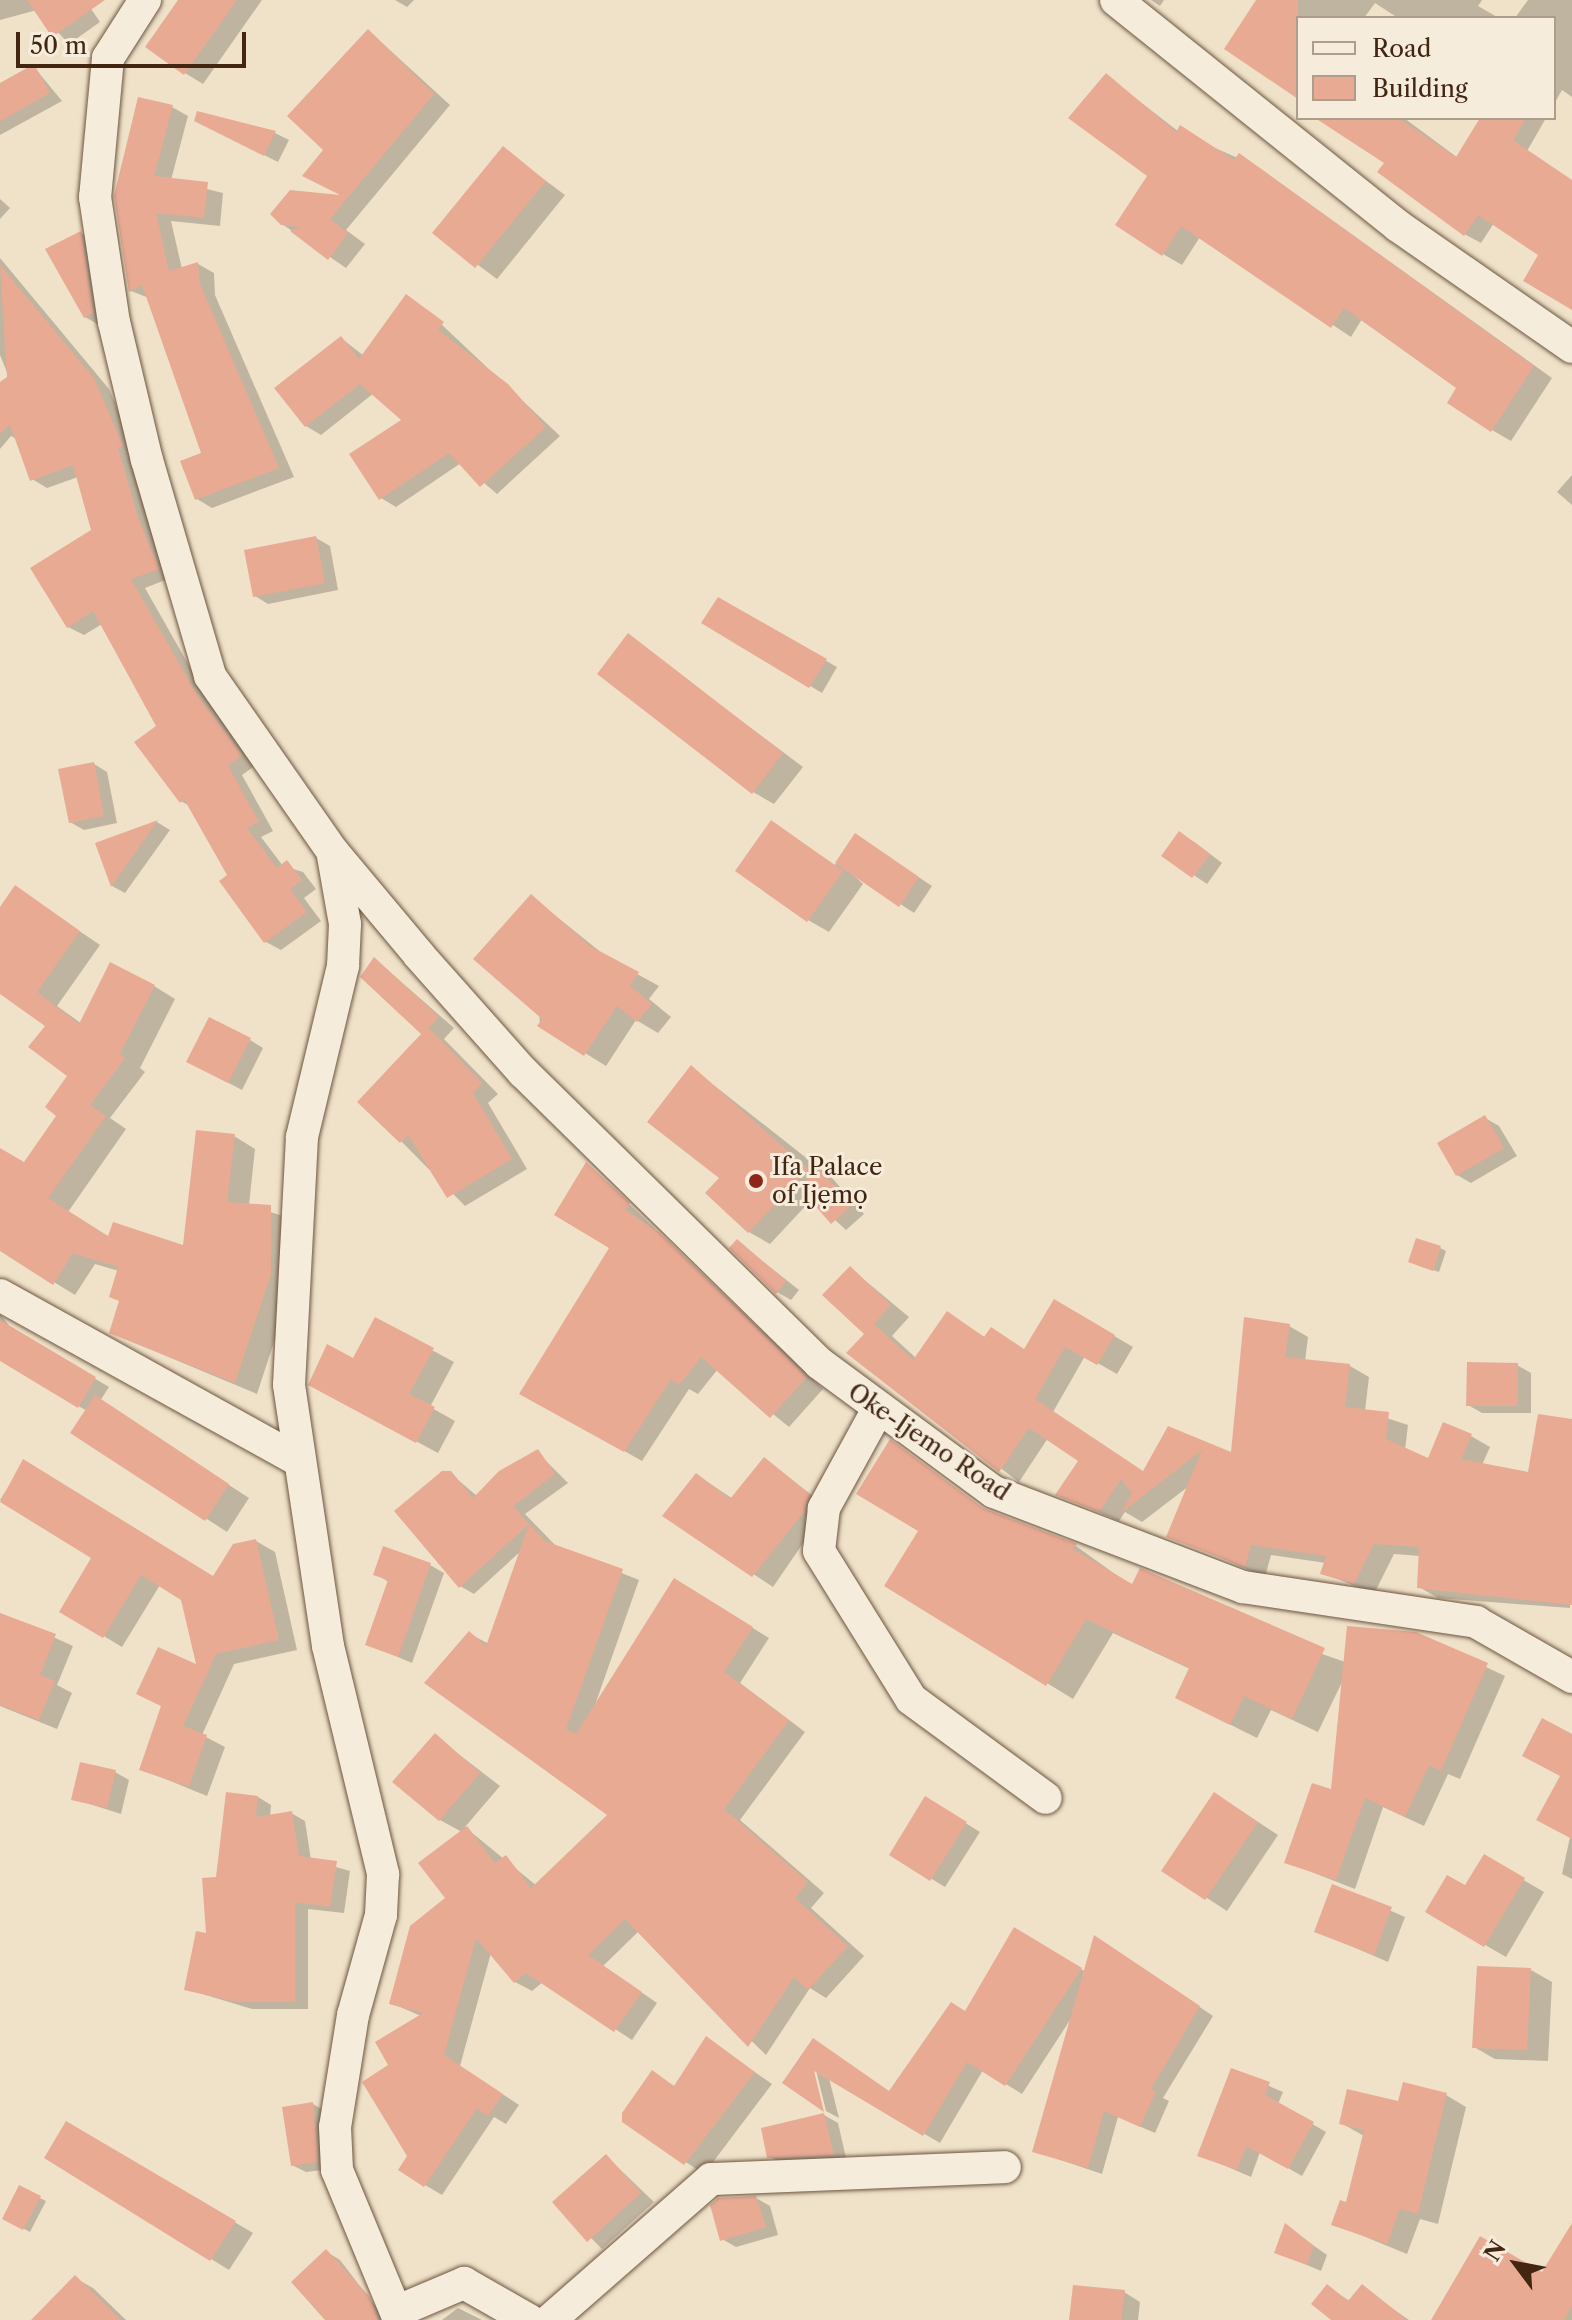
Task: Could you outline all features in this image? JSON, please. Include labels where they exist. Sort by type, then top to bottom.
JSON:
[{"type":"street","name":"Oke-Ijemo Road","points":[[145,0],[108,58],[99,101],[95,197],[114,322],[210,676],[333,852],[523,1072],[877,1411],[994,1492],[1080,1530],[1243,1587],[1476,1622],[1572,1677]]},
{"type":"street","points":[[1116,0],[1398,226],[1572,347]]},
{"type":"street","points":[[333,852],[345,924],[343,966],[302,1137],[289,1385],[296,1459],[328,1646],[383,1874],[381,1915],[353,2015],[335,2127],[337,2170],[352,2219],[399,2315],[464,2283],[529,2320]]},
{"type":"street","points":[[0,1295],[296,1459]]},
{"type":"street","points":[[877,1411],[824,1508],[819,1551],[911,1699],[1046,1798]]},
{"type":"street","points":[[550,2320],[711,2179],[1005,2167]]},
{"type":"building","points":[[27,0],[105,0],[52,37]]},
{"type":"building","points":[[178,0],[237,0],[184,75],[145,47]]},
{"type":"building","points":[[1256,0],[1298,0],[1296,98],[1224,49]]},
{"type":"building","points":[[368,29],[434,94],[330,219],[348,233],[328,260],[290,231],[302,227],[281,225],[270,214],[290,190],[340,195],[302,176],[323,150],[287,116]]},
{"type":"building","points":[[34,64],[50,93],[0,121],[0,83]]},
{"type":"building","points":[[1106,73],[1176,132],[1180,125],[1234,160],[1239,153],[1534,366],[1491,432],[1447,403],[1456,388],[1344,308],[1331,328],[1181,226],[1162,256],[1115,225],[1147,176],[1068,118]]},
{"type":"building","points":[[138,97],[173,105],[154,176],[208,182],[204,218],[156,213],[169,271],[198,262],[200,284],[279,468],[195,500],[180,461],[201,453],[142,285],[129,292],[114,196]]},
{"type":"building","points":[[197,111],[276,131],[264,156],[194,121]]},
{"type":"building","points":[[1318,120],[1401,120],[1456,157],[1479,120],[1525,120],[1513,140],[1572,180],[1572,310],[1523,281],[1538,255],[1478,215],[1464,236],[1377,172],[1384,163]]},
{"type":"building","points":[[503,146],[546,181],[475,268],[432,233]]},
{"type":"building","points":[[81,231],[93,313],[84,318],[45,249]]},
{"type":"building","points":[[0,265],[94,378],[123,446],[118,448],[138,518],[159,569],[131,579],[197,695],[242,755],[228,766],[259,822],[247,828],[277,868],[287,860],[302,880],[290,889],[307,912],[264,943],[219,881],[227,875],[184,799],[180,803],[134,742],[156,726],[93,611],[67,628],[30,568],[91,530],[73,465],[30,481],[10,425],[0,433],[0,382],[7,377]]},
{"type":"building","points":[[406,294],[444,322],[438,330],[508,384],[546,427],[480,487],[449,453],[379,500],[349,454],[401,420],[360,384],[305,427],[274,388],[341,336],[359,359]]},
{"type":"building","points":[[316,536],[325,583],[253,597],[244,550]]},
{"type":"building","points":[[718,597],[827,659],[809,688],[701,623]]},
{"type":"building","points":[[628,633],[783,753],[752,794],[597,674]]},
{"type":"building","points":[[94,762],[104,816],[69,823],[58,769]]},
{"type":"building","points":[[158,820],[111,887],[95,843]]},
{"type":"building","points":[[771,820],[843,871],[807,922],[735,871]]},
{"type":"building","points":[[1179,831],[1210,854],[1192,878],[1161,856]]},
{"type":"building","points":[[855,833],[919,877],[899,907],[835,863]]},
{"type":"building","points":[[15,885],[80,931],[37,992],[79,1024],[110,962],[155,985],[120,1054],[125,1058],[90,1105],[106,1116],[48,1198],[108,1236],[113,1222],[183,1245],[196,1130],[235,1134],[227,1202],[271,1205],[271,1274],[235,1383],[109,1333],[119,1301],[109,1297],[118,1267],[73,1253],[53,1285],[0,1251],[0,1148],[24,1162],[56,1116],[45,1107],[67,1076],[28,1047],[45,1026],[0,994],[0,907]]},
{"type":"building","points":[[531,894],[590,946],[639,972],[630,986],[652,1004],[637,1022],[617,1006],[584,1056],[537,1026],[542,1019],[473,959]]},
{"type":"building","points":[[374,957],[439,1017],[429,1028],[482,1083],[473,1093],[512,1159],[447,1198],[408,1135],[400,1143],[357,1102],[421,1034],[360,977]]},
{"type":"building","points":[[209,1017],[251,1038],[228,1083],[186,1062]]},
{"type":"building","points":[[691,1065],[808,1169],[748,1233],[705,1193],[719,1178],[647,1122]]},
{"type":"building","points":[[1485,1115],[1504,1148],[1456,1176],[1437,1143]]},
{"type":"building","points":[[586,1162],[630,1203],[625,1210],[660,1233],[807,1377],[770,1418],[701,1357],[679,1385],[671,1379],[624,1452],[519,1394],[609,1248],[554,1215]]},
{"type":"building","points":[[819,1169],[852,1205],[831,1224],[799,1187]]},
{"type":"building","points":[[1416,1238],[1441,1246],[1433,1271],[1408,1262]]},
{"type":"building","points":[[737,1239],[786,1281],[776,1294],[729,1248]]},
{"type":"building","points":[[850,1266],[891,1305],[874,1324],[913,1360],[947,1311],[984,1337],[991,1327],[1024,1349],[1054,1299],[1115,1335],[1097,1365],[1065,1347],[1035,1399],[1143,1471],[1168,1426],[1231,1452],[1244,1317],[1290,1324],[1285,1357],[1350,1364],[1345,1407],[1389,1412],[1386,1439],[1428,1458],[1443,1422],[1472,1434],[1461,1459],[1528,1472],[1538,1414],[1572,1419],[1572,1605],[1417,1588],[1419,1547],[1374,1544],[1354,1584],[1320,1574],[1326,1556],[1251,1545],[1245,1567],[1166,1537],[1202,1450],[1121,1513],[1132,1493],[1121,1479],[1099,1512],[1055,1495],[1078,1461],[1029,1428],[999,1472],[846,1353],[864,1334],[822,1295]]},
{"type":"building","points":[[375,1317],[434,1348],[409,1394],[435,1407],[416,1443],[308,1385],[327,1344],[353,1358]]},
{"type":"building","points":[[0,1320],[96,1377],[78,1408],[0,1361]]},
{"type":"building","points":[[1467,1362],[1518,1363],[1518,1406],[1466,1406]]},
{"type":"building","points":[[95,1395],[229,1484],[205,1521],[70,1433]]},
{"type":"building","points":[[890,1439],[983,1508],[1077,1544],[1073,1549],[1132,1584],[1140,1568],[1325,1648],[1292,1719],[1244,1696],[1230,1725],[1175,1698],[1189,1668],[1086,1619],[1046,1686],[884,1586],[918,1531],[856,1494]]},
{"type":"building","points":[[538,1449],[555,1474],[513,1506],[529,1524],[459,1588],[394,1511],[442,1471],[451,1471],[473,1498],[499,1471]]},
{"type":"building","points":[[764,1457],[810,1494],[804,1512],[752,1577],[662,1516],[696,1473],[730,1499]]},
{"type":"building","points":[[23,1459],[213,1576],[233,1544],[256,1539],[279,1640],[216,1654],[183,1726],[207,1735],[189,1787],[139,1770],[161,1706],[136,1694],[158,1647],[196,1664],[181,1600],[141,1575],[103,1638],[59,1612],[91,1558],[0,1502]]},
{"type":"building","points":[[529,1524],[545,1541],[623,1569],[566,1729],[576,1734],[674,1578],[753,1627],[724,1672],[789,1720],[724,1809],[808,1882],[795,1898],[848,1946],[808,1990],[794,1977],[748,2047],[625,1919],[588,1955],[642,1992],[614,2032],[526,1973],[514,1983],[476,1938],[444,2055],[503,2094],[488,2116],[477,2108],[424,2187],[398,2170],[407,2156],[362,2082],[388,2065],[375,2042],[423,2013],[389,2004],[410,1926],[445,1898],[418,1863],[467,1826],[495,1863],[506,1855],[531,1888],[607,1815],[424,1683],[469,1631],[486,1646]]},
{"type":"building","points":[[383,1546],[431,1563],[398,1657],[365,1645],[388,1580],[373,1575]]},
{"type":"building","points":[[0,1613],[56,1634],[40,1675],[55,1681],[39,1720],[0,1705]]},
{"type":"building","points":[[1347,1626],[1416,1632],[1488,1663],[1441,1771],[1429,1765],[1405,1817],[1365,1798],[1336,1880],[1284,1863],[1312,1783],[1331,1789]]},
{"type":"building","points":[[1542,1718],[1572,1734],[1572,1839],[1536,1820],[1560,1776],[1522,1756]]},
{"type":"building","points":[[435,1733],[480,1773],[439,1821],[392,1782]]},
{"type":"building","points":[[80,1762],[116,1770],[107,1808],[71,1800]]},
{"type":"building","points":[[226,1792],[258,1796],[256,1817],[292,1811],[299,1856],[337,1861],[330,1907],[295,1902],[295,2002],[237,2002],[184,1990],[196,1931],[206,1933],[202,1878],[216,1877]]},
{"type":"building","points":[[1214,1792],[1258,1822],[1205,1900],[1161,1871]]},
{"type":"building","points":[[925,1796],[967,1822],[930,1881],[889,1855]]},
{"type":"building","points":[[1484,1854],[1525,1878],[1484,1947],[1425,1912],[1447,1875],[1465,1885]]},
{"type":"building","points":[[1332,1884],[1392,1907],[1374,1955],[1314,1932]]},
{"type":"building","points":[[1014,1927],[1082,1968],[1005,2086],[967,2062],[923,2136],[814,2071],[824,2112],[782,2083],[813,2038],[889,2091],[951,2002],[965,2011]]},
{"type":"building","points":[[1094,1935],[1200,2006],[1151,2089],[1156,2091],[1140,2127],[1104,2111],[1088,2168],[1032,2152]]},
{"type":"building","points":[[1477,1966],[1531,1968],[1527,2050],[1472,2048]]},
{"type":"building","points":[[706,2036],[755,2072],[684,2165],[622,2122],[622,2113],[652,2070],[674,2086]]},
{"type":"building","points":[[1231,2068],[1270,2082],[1265,2095],[1314,2122],[1288,2169],[1246,2146],[1237,2170],[1197,2156]]},
{"type":"building","points":[[1403,2082],[1447,2093],[1418,2214],[1400,2209],[1387,2244],[1331,2225],[1340,2200],[1346,2202],[1364,2130],[1339,2124],[1347,2089],[1398,2101]]},
{"type":"building","points":[[313,2102],[318,2162],[291,2166],[282,2107]]},
{"type":"building","points":[[824,2113],[834,2155],[767,2158],[761,2128]]},
{"type":"building","points":[[66,2121],[236,2221],[210,2261],[44,2158]]},
{"type":"building","points":[[606,2154],[641,2193],[587,2242],[552,2202]]},
{"type":"building","points":[[19,2185],[41,2196],[23,2230],[2,2219]]},
{"type":"building","points":[[756,2196],[766,2227],[720,2241],[710,2205],[718,2198]]},
{"type":"building","points":[[1285,2223],[1314,2246],[1307,2265],[1274,2253]]},
{"type":"building","points":[[1572,2223],[1572,2306],[1564,2320],[1431,2320],[1480,2236],[1542,2272]]},
{"type":"building","points":[[326,2249],[369,2296],[378,2320],[325,2320],[291,2282]]},
{"type":"building","points":[[75,2275],[121,2320],[31,2320]]},
{"type":"building","points":[[1327,2284],[1348,2301],[1362,2284],[1407,2320],[1331,2320],[1311,2304]]},
{"type":"building","points":[[1073,2285],[1125,2290],[1121,2320],[1069,2320]]},
{"type":"place","name":"Ifa Palace of Ijẹmọ","points":[[756,1181]]}]
